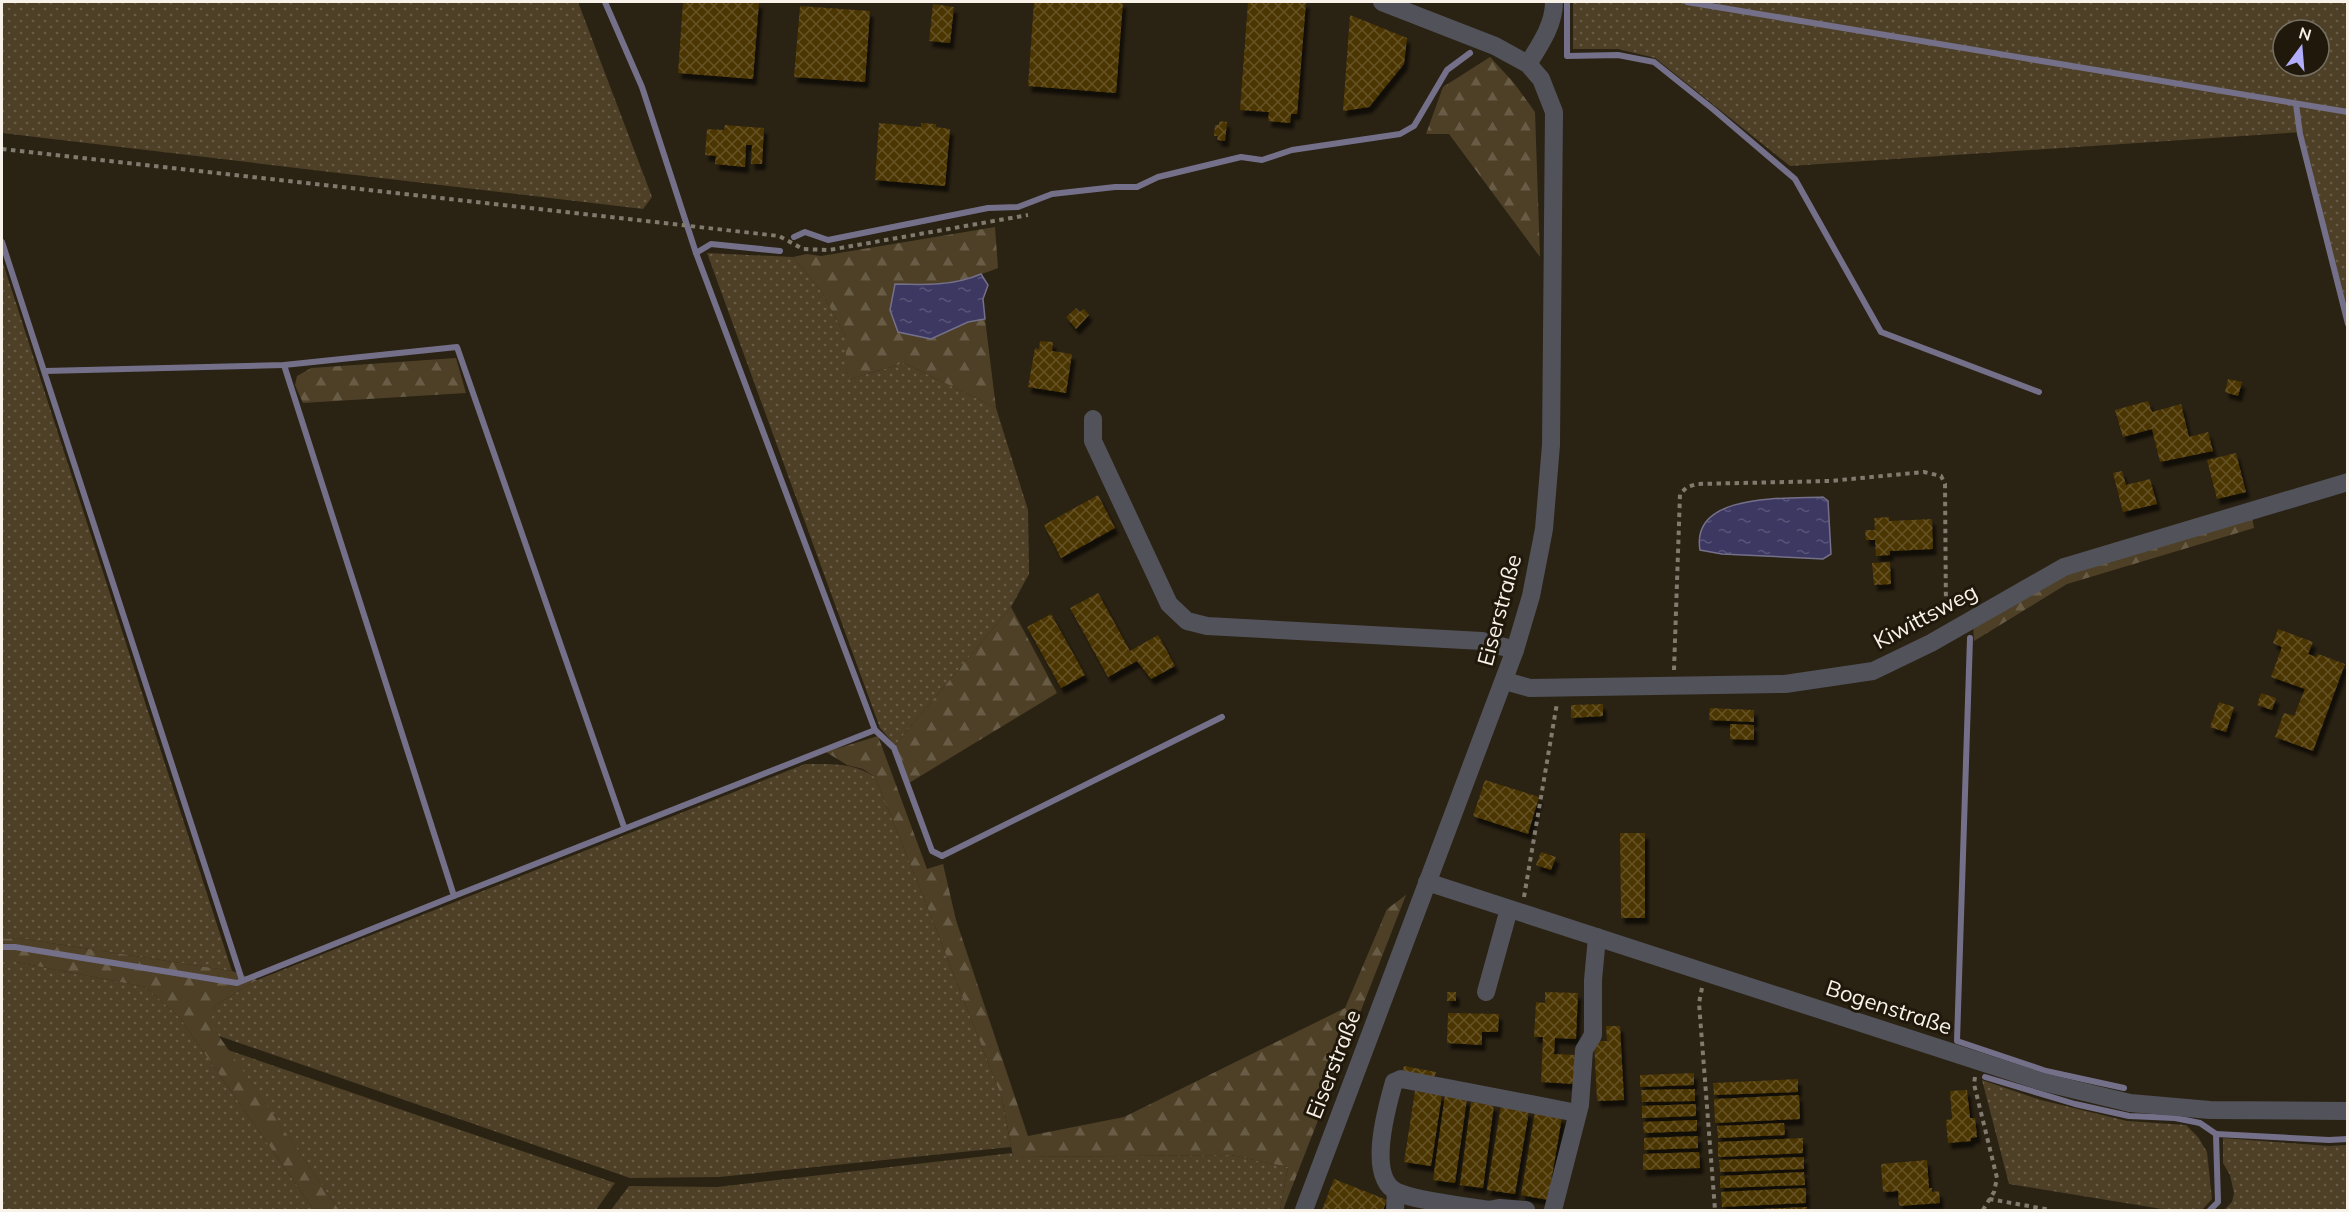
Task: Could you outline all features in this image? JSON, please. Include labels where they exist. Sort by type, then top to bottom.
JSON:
[{"type":"street","points":[[1382,2],[1495,46],[1528,64],[1541,44],[1554,15],[1554,2]]},
{"type":"street","name":"Eiserstraße","points":[[1304,1210],[1505,681],[1531,596],[1544,529],[1551,445],[1554,112],[1541,79],[1528,64]]},
{"type":"street","points":[[1093,419],[1093,441],[1102,461],[1169,604],[1187,621],[1207,626],[1482,641],[1515,650]]},
{"type":"street","name":"Kiwittsweg","points":[[1505,681],[1530,688],[1785,684],[1873,671],[1950,632],[2064,567],[2348,482]]},
{"type":"street","name":"Bogenstraße","points":[[1428,882],[2043,1082],[2130,1103],[2210,1110],[2348,1111]]},
{"type":"street","points":[[1486,992],[1515,911]]},
{"type":"street","points":[[1553,1210],[1580,1105],[1584,1050],[1593,1035],[1593,980],[1597,937]]},
{"type":"street","points":[[1526,1210],[1498,1208],[1489,1210],[1396,1192],[1387,1184],[1381,1172],[1380,1153],[1394,1082],[1401,1078],[1577,1113]]},
{"type":"street","points":[[1395,1210],[1396,1192]]},
{"type":"path","points":[[2,148],[779,236],[804,249],[829,250],[1028,215]]},
{"type":"path","points":[[1673,685],[1680,494],[1687,487],[1697,484],[1830,482],[1924,472],[1941,476],[1945,484],[1946,625],[1950,632]]},
{"type":"path","points":[[1515,911],[1559,687]]},
{"type":"path","points":[[1705,972],[1699,1003],[1715,1210]]},
{"type":"path","points":[[1978,1061],[1974,1084],[1997,1178],[1994,1192],[1983,1210]]},
{"type":"path","points":[[1989,1199],[2051,1210]]},
{"type":"green space","points":[[2,2],[578,2],[652,197],[643,209],[2,133]]},
{"type":"green space","points":[[1573,2],[2347,2],[2347,316],[2302,132],[1790,166],[1655,58],[1618,49],[1573,49]]},
{"type":"green space","points":[[1490,57],[1514,83],[1535,112],[1540,257],[1449,134],[1426,134],[1443,87]]},
{"type":"green space","points":[[995,227],[998,268],[947,282],[895,284],[931,339],[968,321],[985,319],[996,408],[904,363],[850,379],[846,371],[846,337],[821,291],[793,257],[807,254],[821,256]]},
{"type":"green space","points":[[707,253],[793,257],[821,291],[846,337],[846,371],[850,379],[904,363],[996,408],[1028,510],[1029,574],[1011,607],[895,745],[880,728]]},
{"type":"green space","points":[[2,260],[232,971],[18,938],[2,939]]},
{"type":"green space","points":[[456,358],[466,393],[303,403],[295,385],[297,376],[311,368]]},
{"type":"green space","points":[[2252,517],[2254,528],[2067,584],[1974,641],[1973,623],[2065,571]]},
{"type":"green space","points":[[1011,607],[1057,693],[909,783],[895,745]]},
{"type":"green space","points":[[878,736],[927,869],[943,864],[956,920],[1028,1136],[1124,1117],[1345,1008],[1387,909],[1406,895],[1283,1210],[1280,1210],[1288,1167],[1231,1155],[1013,1157],[1002,1098],[875,777],[863,769],[847,765],[826,752]]},
{"type":"green space","points":[[805,764],[850,766],[875,777],[1002,1098],[1011,1147],[719,1177],[630,1178],[219,1036],[209,1023],[216,1005],[257,980]]},
{"type":"green space","points":[[18,938],[232,971],[257,980],[216,1005],[210,1023],[339,1210],[314,1210],[180,1018],[146,987],[16,962],[2,962],[2,939]]},
{"type":"green space","points":[[2,962],[16,962],[146,987],[180,1018],[314,1210],[2,1210]]},
{"type":"green space","points":[[228,1050],[615,1183],[596,1210],[339,1210]]},
{"type":"green space","points":[[1982,1080],[2041,1100],[2127,1121],[2186,1125],[2198,1137],[2207,1152],[2212,1199],[2202,1210],[2168,1210],[2009,1184]]},
{"type":"green space","points":[[2223,1138],[2329,1146],[2347,1145],[2347,1210],[2224,1210],[2232,1202],[2234,1193],[2230,1175],[2223,1163]]},
{"type":"green space","points":[[1012,1153],[1013,1157],[1231,1155],[1288,1167],[1280,1210],[611,1210],[629,1186],[717,1187]]},
{"type":"water","points":[[981,274],[988,285],[983,299],[985,319],[968,322],[931,339],[898,332],[890,310],[895,284],[949,283]]},
{"type":"water","points":[[1823,497],[1828,501],[1831,554],[1823,559],[1722,554],[1700,550],[1701,531],[1710,518],[1725,508],[1766,499]]},
{"type":"building","points":[[683,2],[759,2],[753,79],[678,73]]},
{"type":"building","points":[[1034,2],[1123,2],[1116,93],[1028,86]]},
{"type":"building","points":[[1248,2],[1306,2],[1297,114],[1291,114],[1290,123],[1268,121],[1269,112],[1240,110]]},
{"type":"building","points":[[933,4],[954,7],[950,43],[929,41]]},
{"type":"building","points":[[800,6],[870,11],[865,82],[794,77]]},
{"type":"building","points":[[1350,15],[1407,38],[1404,64],[1369,107],[1343,111]]},
{"type":"building","points":[[1219,121],[1227,122],[1225,141],[1217,140],[1218,136],[1214,136],[1215,125],[1219,125]]},
{"type":"building","points":[[879,123],[921,127],[921,123],[936,124],[936,127],[950,129],[945,186],[875,180]]},
{"type":"building","points":[[725,125],[764,128],[762,164],[751,164],[752,145],[746,145],[745,167],[715,164],[716,156],[705,155],[707,129],[724,130]]},
{"type":"building","points":[[1076,308],[1080,312],[1084,309],[1089,315],[1076,329],[1066,317]]},
{"type":"building","points":[[1040,341],[1053,342],[1052,351],[1072,354],[1066,393],[1028,387],[1035,348],[1039,349]]},
{"type":"building","points":[[2228,379],[2242,382],[2238,396],[2225,392]]},
{"type":"building","points":[[2148,401],[2152,412],[2181,404],[2189,437],[2208,432],[2213,451],[2160,462],[2152,429],[2123,437],[2115,410]]},
{"type":"building","points":[[2236,453],[2246,492],[2217,499],[2207,460]]},
{"type":"building","points":[[2122,471],[2126,485],[2150,479],[2157,504],[2123,512],[2113,473]]},
{"type":"building","points":[[1098,495],[1115,528],[1061,558],[1044,525]]},
{"type":"building","points":[[1889,517],[1889,521],[1932,519],[1933,549],[1890,551],[1890,555],[1876,556],[1875,540],[1866,540],[1865,530],[1875,530],[1874,518]]},
{"type":"building","points":[[1890,562],[1891,584],[1874,585],[1872,563]]},
{"type":"building","points":[[1098,593],[1130,651],[1158,635],[1175,666],[1151,679],[1137,661],[1108,677],[1070,608]]},
{"type":"building","points":[[1051,614],[1085,675],[1061,688],[1027,627]]},
{"type":"building","points":[[2278,629],[2313,642],[2308,654],[2316,657],[2318,654],[2345,664],[2313,751],[2275,737],[2284,713],[2294,716],[2305,689],[2271,677],[2282,647],[2273,643]]},
{"type":"building","points":[[2261,693],[2276,698],[2272,710],[2257,705]]},
{"type":"building","points":[[2219,702],[2234,707],[2226,732],[2210,727]]},
{"type":"building","points":[[1603,704],[1603,716],[1571,718],[1571,705]]},
{"type":"building","points":[[1710,708],[1754,710],[1754,722],[1709,720]]},
{"type":"building","points":[[1730,724],[1754,725],[1754,740],[1730,739]]},
{"type":"building","points":[[1485,780],[1539,797],[1528,834],[1473,816]]},
{"type":"building","points":[[1620,833],[1645,833],[1645,918],[1621,918]]},
{"type":"building","points":[[1541,852],[1556,857],[1551,870],[1536,865]]},
{"type":"building","points":[[1447,992],[1456,992],[1456,1001],[1447,1001]]},
{"type":"building","points":[[1545,992],[1578,993],[1576,1039],[1555,1038],[1554,1054],[1575,1055],[1574,1084],[1541,1082],[1543,1037],[1534,1037],[1536,1002],[1545,1003]]},
{"type":"building","points":[[1448,1013],[1499,1014],[1498,1032],[1482,1032],[1482,1045],[1447,1043]]},
{"type":"building","points":[[1606,1026],[1620,1026],[1624,1100],[1597,1101],[1594,1041],[1607,1041]]},
{"type":"building","points":[[1404,1066],[1436,1072],[1434,1079],[1402,1074]]},
{"type":"building","points":[[1694,1073],[1694,1085],[1640,1087],[1640,1075]]},
{"type":"building","points":[[1798,1079],[1798,1092],[1714,1095],[1713,1083]]},
{"type":"building","points":[[1695,1089],[1695,1101],[1642,1102],[1641,1090]]},
{"type":"building","points":[[1967,1090],[1970,1118],[1975,1118],[1977,1137],[1971,1138],[1971,1141],[1948,1143],[1946,1120],[1952,1119],[1950,1091]]},
{"type":"building","points":[[1415,1091],[1442,1095],[1431,1166],[1404,1162]]},
{"type":"building","points":[[1445,1095],[1467,1099],[1455,1183],[1433,1180]]},
{"type":"building","points":[[1799,1095],[1800,1119],[1715,1123],[1714,1099]]},
{"type":"building","points":[[1471,1102],[1494,1105],[1483,1188],[1460,1185]]},
{"type":"building","points":[[1696,1104],[1696,1116],[1642,1118],[1642,1106]]},
{"type":"building","points":[[1501,1106],[1529,1111],[1515,1194],[1487,1190]]},
{"type":"building","points":[[1535,1112],[1562,1117],[1548,1200],[1521,1195]]},
{"type":"building","points":[[1697,1120],[1697,1131],[1644,1133],[1643,1122]]},
{"type":"building","points":[[1784,1123],[1785,1135],[1718,1138],[1717,1126]]},
{"type":"building","points":[[1698,1136],[1698,1148],[1644,1150],[1644,1138]]},
{"type":"building","points":[[1803,1138],[1803,1153],[1718,1157],[1718,1142]]},
{"type":"building","points":[[1699,1152],[1700,1168],[1643,1170],[1643,1154]]},
{"type":"building","points":[[1804,1157],[1804,1169],[1720,1172],[1719,1160]]},
{"type":"building","points":[[1927,1160],[1929,1188],[1932,1188],[1932,1192],[1939,1191],[1940,1203],[1899,1206],[1898,1191],[1883,1192],[1881,1164]]},
{"type":"building","points":[[1804,1172],[1805,1185],[1720,1188],[1720,1176]]},
{"type":"building","points":[[1334,1179],[1387,1200],[1383,1210],[1322,1210]]},
{"type":"building","points":[[1806,1188],[1806,1203],[1722,1207],[1721,1192]]},
{"type":"building","points":[[1807,1207],[1807,1210],[1762,1210],[1762,1209]]},
{"type":"waterway","points":[[605,2],[642,87],[696,253],[875,730],[894,748],[932,851],[942,856],[1222,717]]},
{"type":"waterway","points":[[1567,2],[1567,56],[1618,55],[1654,62],[1795,179],[1881,332],[2039,392]]},
{"type":"waterway","points":[[1687,2],[2348,112]]},
{"type":"waterway","points":[[794,237],[805,232],[828,240],[988,208],[1018,207],[1052,194],[1115,187],[1137,187],[1158,177],[1241,157],[1262,160],[1292,150],[1400,134],[1414,126],[1447,70],[1470,53]]},
{"type":"waterway","points":[[2296,104],[2300,134],[2348,324]]},
{"type":"waterway","points":[[2,242],[242,980]]},
{"type":"waterway","points":[[696,253],[711,244],[780,251]]},
{"type":"waterway","points":[[45,371],[284,365],[457,347],[624,827]]},
{"type":"waterway","points":[[284,365],[454,896],[875,730]]},
{"type":"waterway","points":[[1970,638],[1957,1041],[2046,1071],[2124,1088]]},
{"type":"waterway","points":[[2,947],[15,947],[237,983],[454,896]]},
{"type":"waterway","points":[[1985,1077],[2075,1104],[2129,1116],[2175,1118],[2200,1123],[2216,1134]]},
{"type":"waterway","points":[[2210,1210],[2218,1202],[2216,1134],[2348,1139]]}]
